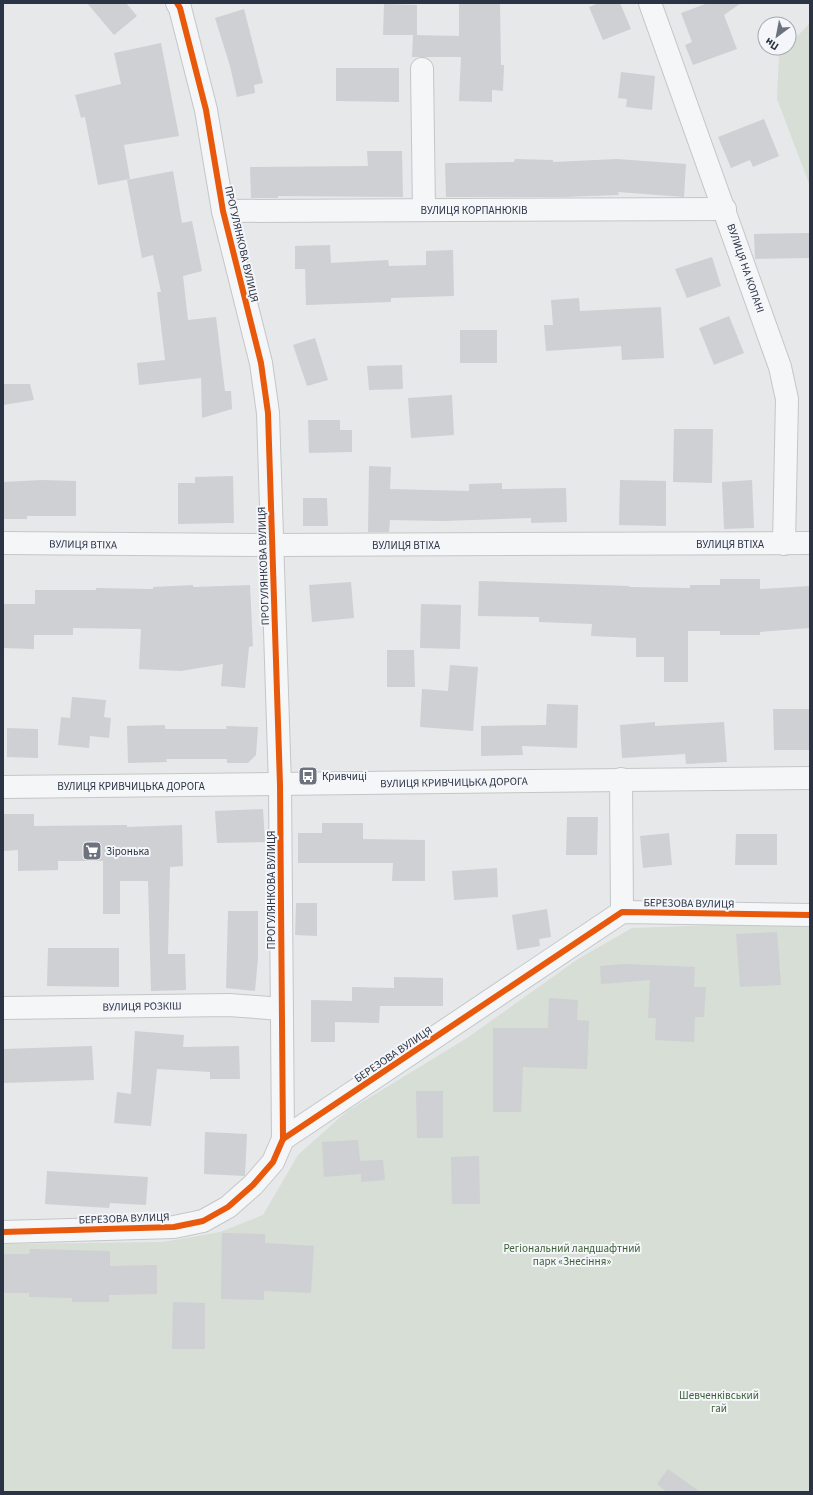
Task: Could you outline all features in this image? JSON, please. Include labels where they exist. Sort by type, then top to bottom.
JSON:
[{"type":"street","name":"ПРОГУЛЯНКОВА ВУЛИЦЯ","points":[[177,3],[180,8],[206,110],[223,211],[261,363],[268,412],[280,785],[283,1139]]},
{"type":"street","name":"ВУЛИЦЯ НА КОПАНІ","points":[[650,3],[726,209],[780,367],[787,399],[784,544]]},
{"type":"street","points":[[422,69],[424,210]]},
{"type":"street","name":"ВУЛИЦЯ КОРПАНЮКІВ","points":[[223,211],[726,209]]},
{"type":"street","name":"ВУЛИЦЯ ВТІХА","points":[[3,543],[272,545],[810,543]]},
{"type":"street","name":"ВУЛИЦЯ КРИВЧИЦЬКА ДОРОГА","points":[[3,787],[810,778]]},
{"type":"street","points":[[620,779],[622,912]]},
{"type":"street","name":"БЕРЕЗОВА ВУЛИЦЯ","points":[[3,1232],[174,1227],[203,1221],[228,1207],[253,1185],[274,1162],[283,1139],[622,912],[810,915]]},
{"type":"street","name":"ВУЛИЦЯ РОЗКІШ","points":[[3,1008],[229,1006],[282,1009]]},
{"type":"green space","points":[[810,23],[810,186],[777,99],[779,56],[797,56],[797,37]]},
{"type":"green space","name":"Регіональний ландшафтний парк «Знесіння»","points":[[810,924],[810,1492],[3,1492],[3,1244],[163,1242],[220,1232],[263,1215],[298,1155],[346,1112],[467,1038],[578,959],[632,928]]},
{"type":"building","points":[[87,3],[126,3],[137,16],[114,35]]},
{"type":"building","points":[[459,3],[500,3],[501,65],[504,65],[503,91],[492,90],[492,102],[459,101],[461,57],[412,57],[413,35],[459,36]]},
{"type":"building","points":[[599,3],[620,3],[631,29],[603,40],[589,7]]},
{"type":"building","points":[[708,3],[741,3],[724,15],[737,49],[693,65],[685,45],[692,42],[681,13]]},
{"type":"building","points":[[384,4],[417,5],[417,35],[383,35]]},
{"type":"building","points":[[244,9],[263,83],[254,85],[255,93],[237,97],[230,66],[215,18]]},
{"type":"building","points":[[161,43],[179,136],[124,145],[130,179],[98,185],[85,117],[81,118],[75,95],[121,84],[114,53]]},
{"type":"building","points":[[336,68],[399,68],[399,102],[336,101]]},
{"type":"building","points":[[621,72],[655,76],[652,110],[626,107],[627,99],[618,98]]},
{"type":"building","points":[[764,119],[779,156],[753,167],[750,160],[731,168],[718,137]]},
{"type":"building","points":[[367,151],[402,151],[403,197],[278,196],[278,198],[251,198],[250,167],[368,166]]},
{"type":"building","points":[[515,159],[553,160],[553,162],[617,159],[686,164],[684,197],[618,192],[619,195],[563,197],[446,197],[445,163],[514,162]]},
{"type":"building","points":[[173,171],[182,223],[192,221],[202,271],[183,276],[188,320],[216,317],[225,391],[231,391],[232,409],[202,418],[201,378],[139,385],[137,363],[165,360],[157,292],[161,292],[153,255],[142,258],[127,180]]},
{"type":"building","points":[[810,233],[810,258],[755,259],[754,234]]},
{"type":"building","points":[[330,245],[331,263],[388,260],[389,266],[426,265],[426,251],[453,250],[454,296],[391,298],[391,302],[306,305],[305,269],[295,269],[295,246]]},
{"type":"building","points":[[712,257],[721,286],[687,298],[675,269]]},
{"type":"building","points":[[579,298],[580,311],[661,307],[664,358],[622,360],[621,346],[546,351],[544,325],[553,325],[551,300]]},
{"type":"building","points":[[729,316],[744,353],[714,365],[699,328]]},
{"type":"building","points":[[460,330],[497,330],[497,363],[460,363]]},
{"type":"building","points":[[315,338],[328,380],[307,386],[293,345]]},
{"type":"building","points":[[402,365],[403,389],[369,390],[367,366]]},
{"type":"building","points":[[3,384],[30,384],[34,400],[3,405]]},
{"type":"building","points":[[452,395],[454,435],[411,438],[408,398]]},
{"type":"building","points":[[308,420],[340,420],[340,430],[352,430],[352,452],[309,453]]},
{"type":"building","points":[[674,429],[713,429],[712,483],[673,482]]},
{"type":"building","points":[[369,466],[391,467],[390,489],[469,491],[469,484],[502,483],[502,489],[566,488],[567,522],[531,523],[531,518],[442,521],[390,520],[389,532],[368,532]]},
{"type":"building","points":[[233,476],[234,523],[178,524],[178,483],[195,483],[195,477]]},
{"type":"building","points":[[42,480],[76,481],[76,516],[27,516],[27,519],[3,519],[3,482]]},
{"type":"building","points":[[620,480],[666,481],[666,526],[619,525]]},
{"type":"building","points":[[752,480],[754,528],[724,529],[722,482]]},
{"type":"building","points":[[303,498],[327,498],[328,526],[303,526]]},
{"type":"building","points":[[720,579],[760,579],[760,589],[810,586],[810,628],[760,632],[760,635],[720,635],[720,631],[688,631],[688,682],[664,682],[664,657],[636,657],[636,638],[591,636],[592,624],[539,622],[539,617],[478,616],[479,581],[690,588],[690,585],[720,585]]},
{"type":"building","points":[[351,582],[354,618],[312,622],[309,585]]},
{"type":"building","points":[[193,585],[193,587],[250,585],[253,646],[249,647],[245,688],[221,686],[223,664],[181,671],[139,669],[141,629],[73,628],[73,635],[34,635],[34,649],[3,648],[3,604],[35,604],[35,590],[96,590],[96,588],[153,589],[153,587]]},
{"type":"building","points":[[421,604],[461,605],[460,649],[420,648]]},
{"type":"building","points":[[387,650],[414,650],[415,687],[387,687]]},
{"type":"building","points":[[450,665],[478,667],[473,731],[420,727],[422,689],[448,691]]},
{"type":"building","points":[[72,697],[106,700],[104,717],[111,718],[109,738],[90,736],[89,748],[58,745],[61,717],[70,718]]},
{"type":"building","points":[[547,704],[578,705],[577,748],[522,746],[523,755],[481,756],[481,726],[546,725]]},
{"type":"building","points":[[773,709],[809,709],[809,750],[774,750]]},
{"type":"building","points":[[655,722],[655,726],[724,722],[727,762],[686,764],[685,754],[622,758],[620,725]]},
{"type":"building","points":[[165,725],[165,729],[227,729],[226,726],[258,727],[256,755],[248,763],[227,763],[227,759],[166,759],[167,762],[128,763],[127,726]]},
{"type":"building","points":[[7,728],[38,729],[38,758],[7,757]]},
{"type":"building","points":[[263,809],[265,842],[217,843],[215,811]]},
{"type":"building","points":[[3,814],[34,814],[34,826],[127,825],[127,827],[182,825],[183,866],[170,867],[168,954],[185,954],[186,990],[151,991],[148,881],[120,881],[120,914],[103,914],[103,861],[58,861],[58,870],[18,871],[18,850],[4,851]]},
{"type":"building","points":[[567,817],[598,817],[597,855],[566,855]]},
{"type":"building","points":[[322,823],[363,823],[363,839],[425,840],[425,881],[392,881],[393,863],[298,863],[298,833],[322,833]]},
{"type":"building","points":[[669,833],[672,865],[643,868],[640,836]]},
{"type":"building","points":[[736,834],[777,834],[777,865],[735,865]]},
{"type":"building","points":[[497,868],[498,897],[454,900],[452,871]]},
{"type":"building","points":[[296,903],[317,903],[317,936],[295,935]]},
{"type":"building","points":[[547,909],[551,937],[539,939],[540,946],[517,950],[512,915]]},
{"type":"building","points":[[228,911],[258,911],[258,958],[255,991],[226,988]]},
{"type":"building","points":[[777,932],[781,985],[740,987],[736,934]]},
{"type":"building","points":[[48,948],[119,948],[119,987],[47,986]]},
{"type":"building","points":[[624,964],[695,967],[694,987],[706,987],[704,1017],[695,1017],[694,1042],[655,1040],[656,1018],[648,1018],[650,980],[601,984],[600,966]]},
{"type":"building","points":[[394,977],[443,978],[443,1006],[380,1006],[379,1023],[335,1022],[335,1042],[311,1042],[311,1000],[352,1001],[352,987],[394,988]]},
{"type":"building","points":[[549,998],[578,1000],[577,1020],[589,1021],[587,1069],[523,1067],[521,1112],[493,1112],[493,1028],[548,1028]]},
{"type":"building","points":[[135,1031],[184,1035],[183,1047],[239,1046],[240,1079],[210,1079],[210,1072],[157,1069],[151,1126],[114,1123],[117,1092],[131,1094]]},
{"type":"building","points":[[92,1046],[94,1080],[3,1083],[3,1049]]},
{"type":"building","points":[[416,1091],[443,1091],[443,1138],[417,1138]]},
{"type":"building","points":[[205,1132],[247,1134],[245,1176],[204,1174]]},
{"type":"building","points":[[358,1140],[360,1161],[383,1160],[385,1180],[361,1182],[361,1174],[324,1177],[322,1142]]},
{"type":"building","points":[[479,1156],[480,1204],[452,1204],[451,1157]]},
{"type":"building","points":[[47,1171],[148,1177],[146,1205],[110,1203],[109,1208],[45,1204]]},
{"type":"building","points":[[222,1233],[265,1234],[265,1243],[314,1246],[311,1293],[264,1291],[264,1300],[221,1299]]},
{"type":"building","points":[[30,1249],[110,1251],[110,1266],[157,1265],[157,1294],[109,1295],[109,1302],[72,1302],[72,1298],[29,1297],[29,1293],[3,1293],[3,1254],[29,1254]]},
{"type":"building","points":[[173,1302],[205,1303],[205,1349],[172,1349]]},
{"type":"building","points":[[668,1469],[700,1492],[667,1492],[657,1484]]},
{"type":"cycle path","points":[[177,3],[180,8],[206,110],[223,211],[261,363],[268,413],[280,785],[283,1139]]},
{"type":"cycle path","points":[[3,1232],[174,1227],[203,1221],[228,1207],[253,1185],[273,1162],[283,1139],[622,912],[810,915]]},
{"type":"place","name":"Кривчиці","points":[[308,776]]},
{"type":"place","name":"Зіронька","points":[[92,851]]},
{"type":"park label","name":"Шевченківський гай","points":[[719,1401]]}]
